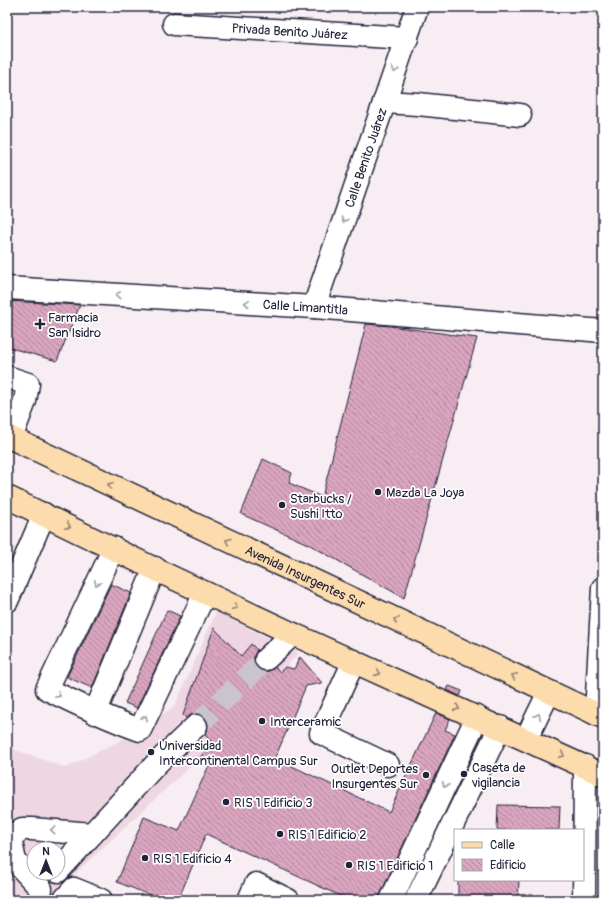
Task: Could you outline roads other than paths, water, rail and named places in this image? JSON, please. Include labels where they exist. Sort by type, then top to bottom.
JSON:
[{"type":"main road","name":"Avenida Insurgentes Sur","points":[[9,437],[599,715]]},
{"type":"main road","points":[[7,497],[205,593],[594,771]]},
{"type":"street","name":"Calle Benito Juárez","points":[[314,307],[417,7]]},
{"type":"street","name":"Privada Benito Juárez","points":[[174,24],[407,38]]},
{"type":"street","points":[[384,102],[418,104],[520,115]]},
{"type":"street","name":"Calle Limantitla","points":[[7,288],[314,307],[603,331]]},
{"type":"street","points":[[7,377],[28,384],[24,401],[9,437]]},
{"type":"street","points":[[7,600],[44,514]]},
{"type":"street","points":[[114,548],[46,689],[98,714],[140,730],[205,593]]},
{"type":"street","points":[[98,714],[161,572]]},
{"type":"street","points":[[599,715],[603,588]]},
{"type":"street","points":[[266,659],[293,634]]},
{"type":"street","points":[[354,661],[321,733],[388,765]]},
{"type":"street","points":[[526,739],[549,692]]},
{"type":"street","points":[[391,900],[477,717]]},
{"type":"street","points":[[66,862],[157,763],[196,726]]},
{"type":"street","points":[[416,900],[500,727]]},
{"type":"street","points":[[584,900],[594,771]]},
{"type":"street","points":[[48,881],[36,894],[15,861],[11,842],[14,835],[22,829],[92,834]]},
{"type":"street","points":[[249,900],[256,884],[288,900]]},
{"type":"street","points":[[64,900],[74,889],[101,900]]},
{"type":"tunnel","points":[[196,726],[266,659]]},
{"type":"place","name":"Farmacia San Isidro","points":[[40,324]]},
{"type":"place","name":"Mazda La Joya","points":[[378,492]]},
{"type":"place","name":"Starbucks / Sushi Itto","points":[[282,505]]},
{"type":"place","name":"Interceramic","points":[[262,721]]},
{"type":"place","name":"Universidad Intercontinental Campus Sur","points":[[151,752]]},
{"type":"place","name":"Caseta de vigilancia","points":[[464,774]]},
{"type":"place","name":"Outlet Deportes Insurgentes Sur","points":[[426,775]]},
{"type":"place","name":"RIS 1 Edificio 3","points":[[226,802]]},
{"type":"place","name":"RIS 1 Edificio 2","points":[[280,834]]},
{"type":"place","name":"RIS 1 Edificio 4","points":[[145,858]]},
{"type":"place","name":"RIS 1 Edificio 1","points":[[349,865]]}]
